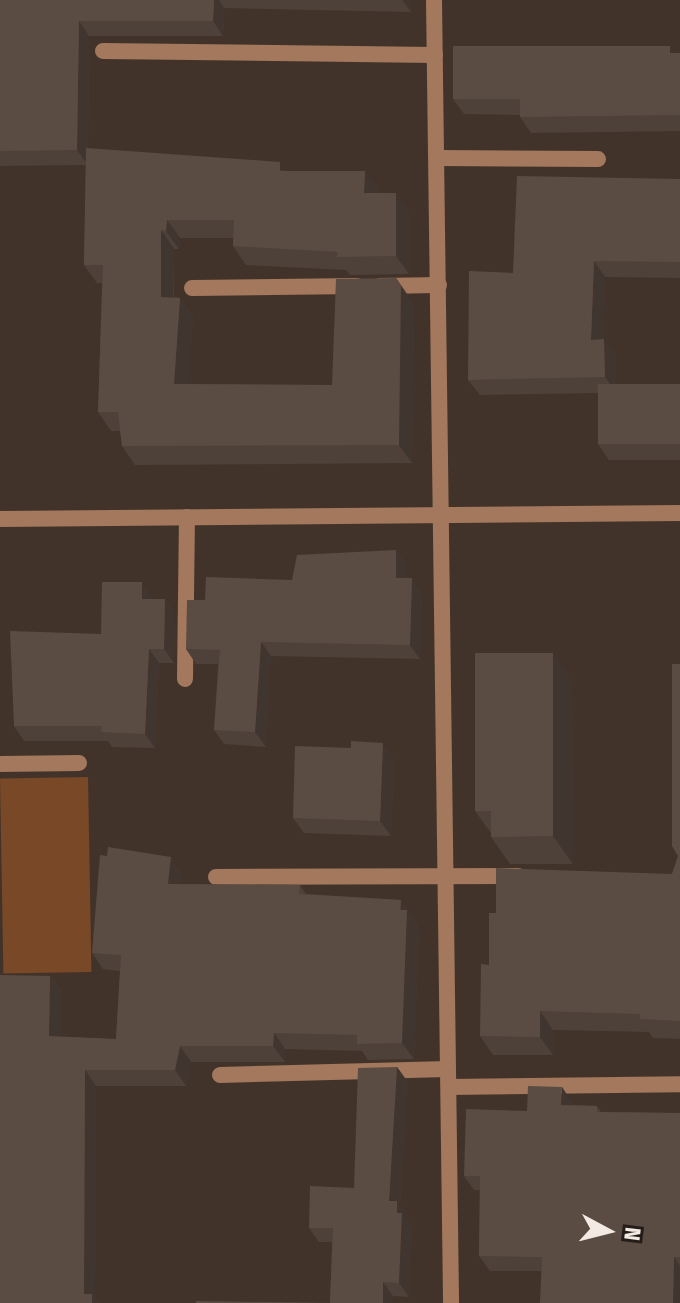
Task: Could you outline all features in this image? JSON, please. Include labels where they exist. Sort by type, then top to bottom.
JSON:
[{"type":"street","points":[[434,0],[444,514],[451,1303]]},
{"type":"street","points":[[103,51],[435,55]]},
{"type":"street","points":[[437,158],[598,159]]},
{"type":"street","points":[[192,288],[439,285]]},
{"type":"street","points":[[0,519],[680,513]]},
{"type":"street","points":[[185,679],[187,517]]},
{"type":"street","points":[[0,764],[79,763]]},
{"type":"street","points":[[216,877],[540,876]]},
{"type":"street","points":[[220,1075],[448,1069]]},
{"type":"street","points":[[449,1087],[680,1084]]},
{"type":"shaded area","points":[[88,777],[91,972],[3,974],[0,779]]},
{"type":"building","points":[[0,0],[214,0],[213,21],[79,21],[77,150],[0,151]]},
{"type":"building","points":[[453,46],[670,46],[670,53],[680,53],[680,115],[520,117],[520,99],[453,99]]},
{"type":"building","points":[[86,148],[280,162],[280,171],[365,171],[364,193],[396,193],[396,256],[337,257],[338,252],[233,246],[234,220],[167,220],[166,231],[161,230],[161,297],[180,298],[174,384],[332,385],[336,279],[396,278],[401,286],[399,445],[122,446],[118,412],[98,412],[103,265],[84,265]]},
{"type":"building","points":[[517,176],[680,179],[680,262],[594,261],[591,340],[604,339],[605,377],[468,380],[469,271],[513,273]]},
{"type":"building","points":[[598,384],[680,384],[680,444],[598,444]]},
{"type":"building","points":[[396,550],[396,578],[412,578],[410,645],[261,642],[255,732],[214,730],[220,650],[186,649],[187,600],[205,600],[206,577],[292,580],[297,555]]},
{"type":"building","points":[[102,582],[142,582],[142,599],[165,599],[164,649],[149,649],[145,734],[101,732],[102,726],[14,726],[10,631],[101,634]]},
{"type":"building","points":[[475,653],[553,653],[553,836],[491,837],[491,811],[475,811]]},
{"type":"building","points":[[672,664],[680,664],[680,1021],[640,1019],[640,1014],[540,1011],[540,1037],[480,1036],[481,964],[489,965],[489,913],[496,913],[496,868],[672,874],[678,856],[672,846]]},
{"type":"building","points":[[351,741],[383,743],[380,821],[293,818],[295,746],[351,748]]},
{"type":"building","points":[[108,847],[171,857],[168,884],[300,885],[299,894],[401,900],[400,910],[407,910],[402,1043],[357,1044],[357,1035],[274,1033],[273,1046],[180,1046],[175,1070],[85,1070],[84,1294],[92,1294],[92,1303],[0,1303],[0,975],[50,976],[49,1036],[116,1039],[121,955],[92,953],[100,855],[107,856]]},
{"type":"building","points":[[397,1067],[389,1201],[397,1201],[397,1213],[402,1213],[399,1283],[383,1282],[383,1303],[330,1303],[333,1228],[309,1228],[310,1186],[354,1188],[358,1068]]},
{"type":"building","points":[[528,1086],[562,1087],[561,1105],[597,1106],[597,1112],[680,1113],[680,1257],[674,1257],[673,1303],[540,1303],[542,1257],[479,1256],[480,1176],[464,1176],[466,1109],[527,1111]]},
{"type":"building","points":[[196,1301],[330,1303],[196,1303]]}]
